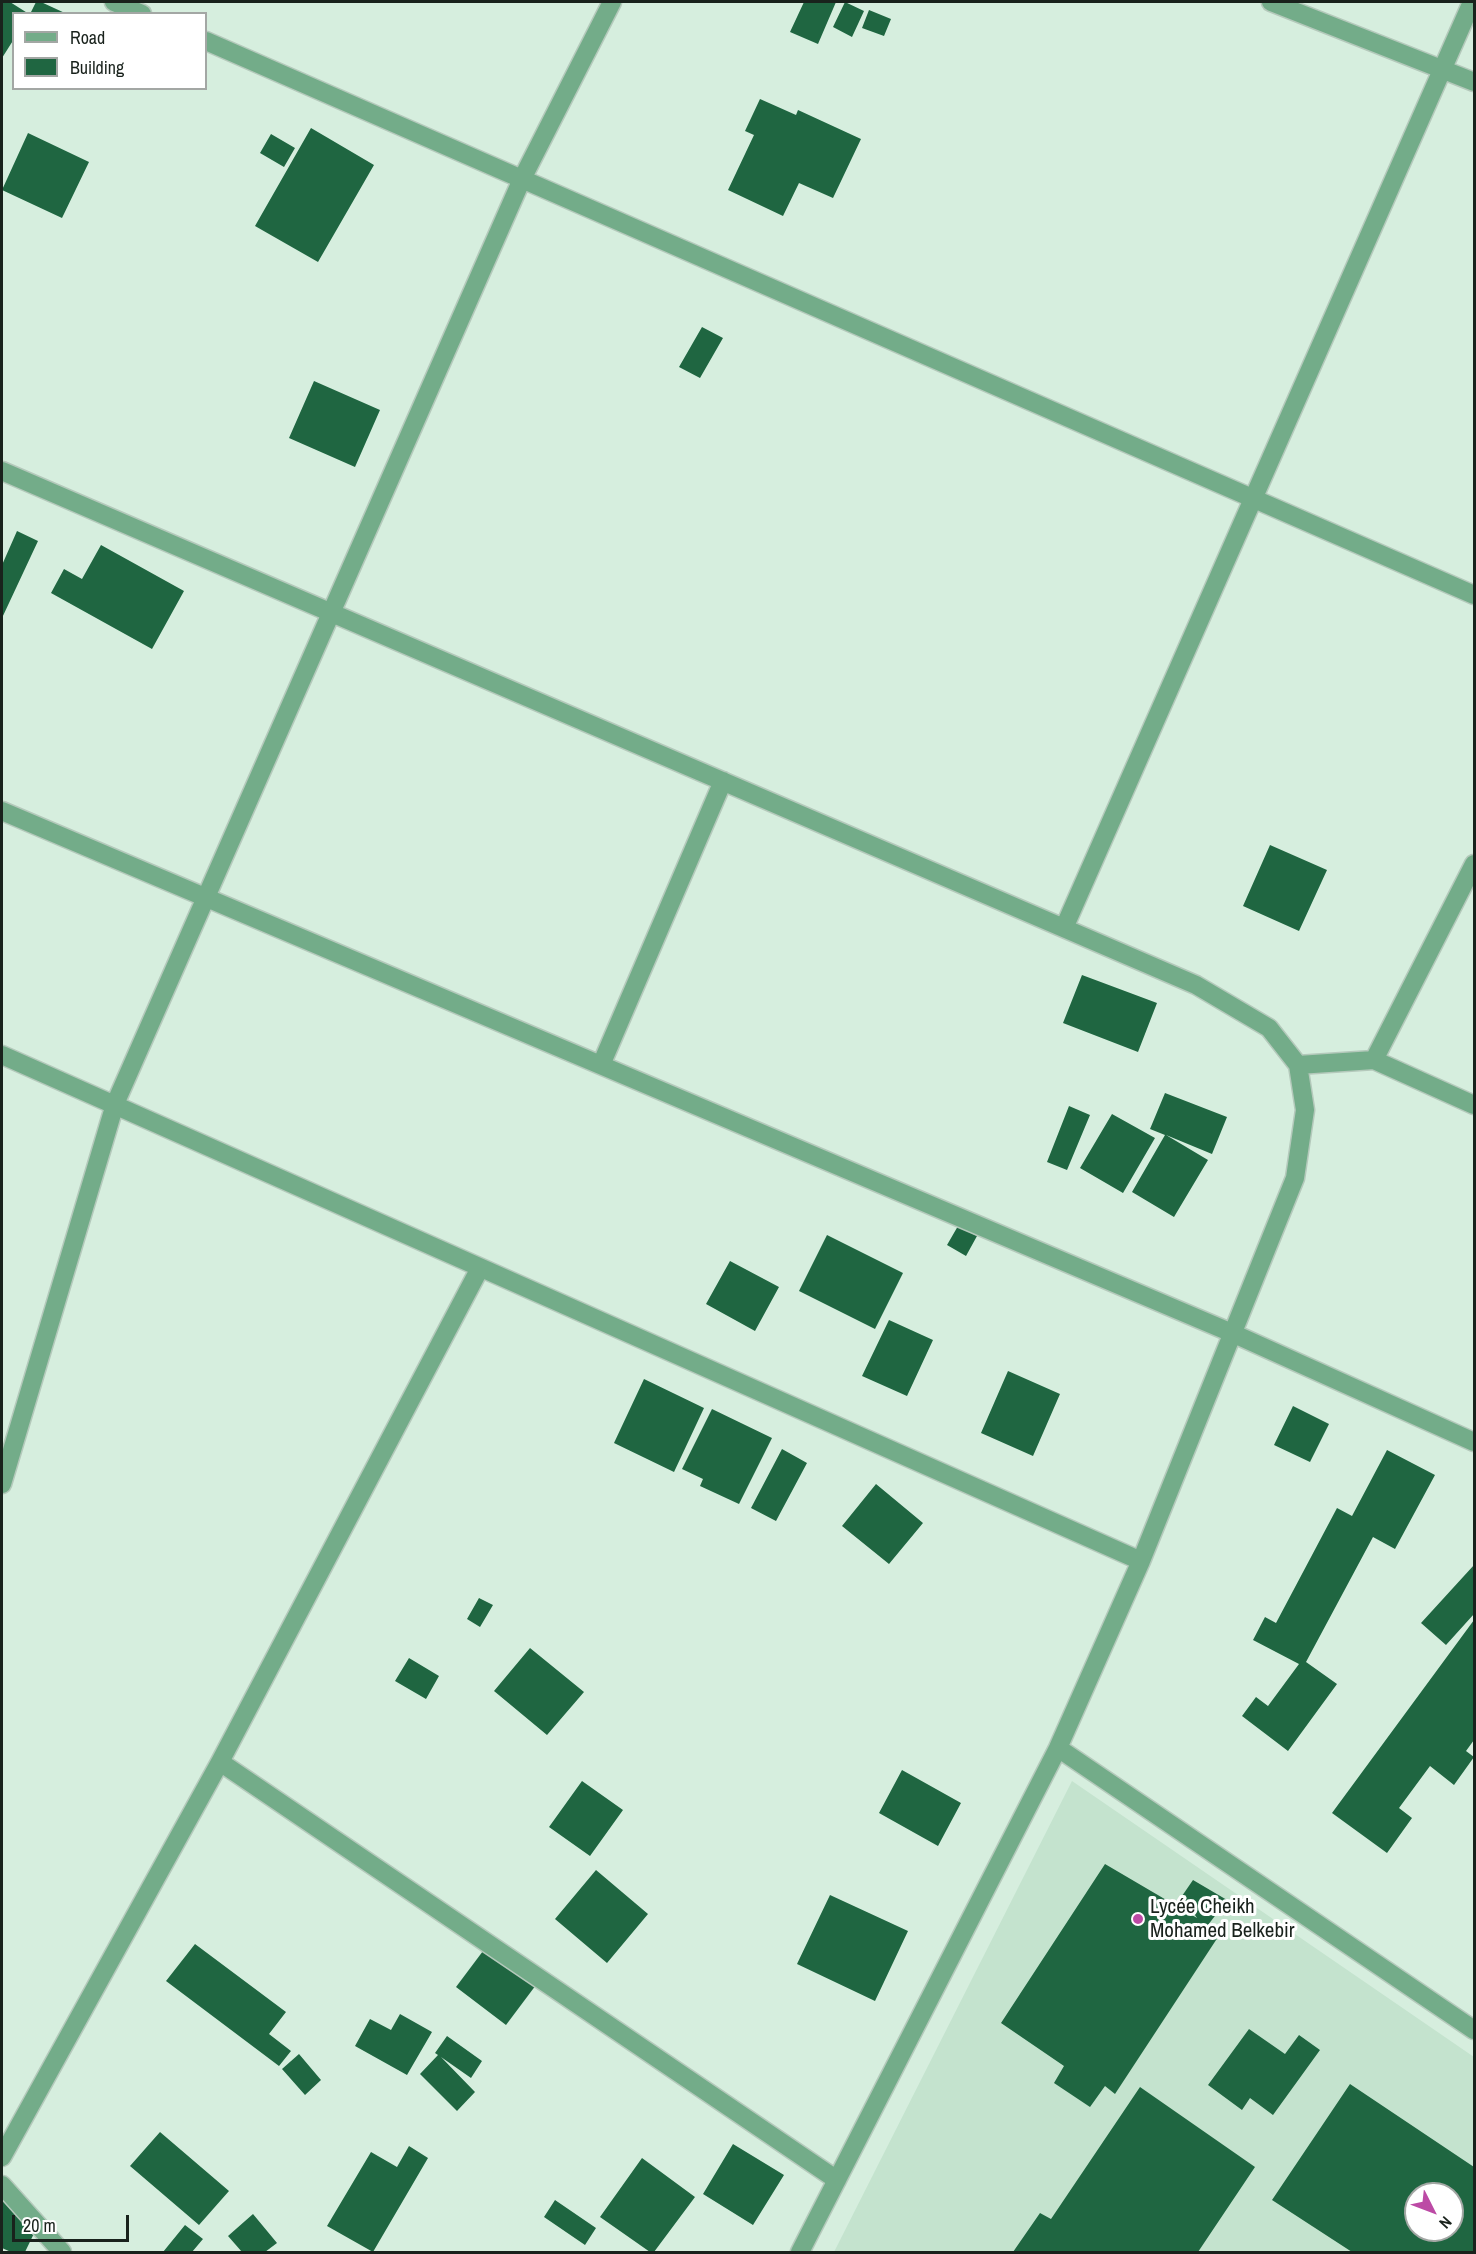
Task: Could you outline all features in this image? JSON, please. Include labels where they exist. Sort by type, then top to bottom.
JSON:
[{"type":"street","points":[[114,2],[137,12]]},
{"type":"street","points":[[2,1484],[115,1104],[522,179],[612,2]]},
{"type":"street","points":[[1271,2],[1474,82]]},
{"type":"street","points":[[1064,928],[1472,2]]},
{"type":"street","points":[[207,41],[1474,595]]},
{"type":"street","points":[[2,471],[1196,985],[1269,1028],[1298,1065],[1305,1110],[1295,1178],[1141,1561],[1058,1748],[800,2253]]},
{"type":"street","points":[[601,1065],[723,781]]},
{"type":"street","points":[[2,810],[1232,1333],[1474,1443]]},
{"type":"street","points":[[1374,1060],[1474,864]]},
{"type":"street","points":[[2,1055],[1141,1561]]},
{"type":"street","points":[[1298,1065],[1374,1060],[1474,1105]]},
{"type":"street","points":[[2,2157],[220,1762],[480,1268]]},
{"type":"street","points":[[1058,1748],[1474,2030]]},
{"type":"street","points":[[220,1762],[837,2180]]},
{"type":"street","points":[[2,2186],[62,2253]]},
{"type":"shaded area","name":"Lycée Cheikh Mohamed Belkebir","points":[[1072,1781],[1474,2057],[1474,2252],[834,2252]]},
{"type":"building","points":[[2,2],[10,2],[26,12],[12,12],[12,42],[2,58]]},
{"type":"building","points":[[36,2],[41,2],[63,12],[31,12]]},
{"type":"building","points":[[804,2],[836,2],[818,44],[790,32]]},
{"type":"building","points":[[845,2],[864,11],[852,37],[833,27]]},
{"type":"building","points":[[869,10],[891,19],[884,36],[862,28]]},
{"type":"building","points":[[760,99],[796,115],[798,110],[861,139],[833,198],[799,183],[783,216],[728,190],[754,135],[745,131]]},
{"type":"building","points":[[311,128],[374,165],[318,262],[255,226]]},
{"type":"building","points":[[28,133],[89,162],[62,218],[2,190]]},
{"type":"building","points":[[271,134],[295,148],[284,167],[260,153]]},
{"type":"building","points":[[702,327],[723,338],[700,378],[679,367]]},
{"type":"building","points":[[314,381],[380,410],[355,467],[289,438]]},
{"type":"building","points":[[17,531],[38,541],[2,618],[2,565]]},
{"type":"building","points":[[101,545],[184,591],[152,649],[51,593],[64,569],[82,579]]},
{"type":"building","points":[[1270,845],[1327,870],[1299,931],[1243,906]]},
{"type":"building","points":[[1082,975],[1157,1003],[1138,1052],[1063,1023]]},
{"type":"building","points":[[1165,1093],[1227,1117],[1212,1154],[1166,1135],[1208,1160],[1174,1217],[1132,1192],[1165,1135],[1150,1129]]},
{"type":"building","points":[[1069,1106],[1090,1115],[1067,1170],[1047,1162]]},
{"type":"building","points":[[1112,1114],[1155,1138],[1123,1193],[1080,1168]]},
{"type":"building","points":[[958,1226],[977,1236],[966,1256],[947,1245]]},
{"type":"building","points":[[827,1235],[903,1273],[875,1329],[799,1291]]},
{"type":"building","points":[[730,1261],[779,1287],[755,1331],[706,1304]]},
{"type":"building","points":[[889,1320],[933,1340],[907,1396],[862,1376]]},
{"type":"building","points":[[1008,1371],[1060,1394],[1033,1456],[981,1433]]},
{"type":"building","points":[[644,1379],[704,1408],[674,1472],[614,1443]]},
{"type":"building","points":[[1293,1406],[1329,1424],[1310,1462],[1274,1445]]},
{"type":"building","points":[[712,1409],[772,1438],[739,1504],[700,1486],[703,1479],[682,1469]]},
{"type":"building","points":[[782,1449],[807,1463],[776,1521],[751,1508]]},
{"type":"building","points":[[1387,1450],[1435,1475],[1395,1549],[1373,1537],[1306,1662],[1337,1684],[1288,1751],[1242,1716],[1256,1697],[1268,1706],[1299,1664],[1253,1640],[1265,1617],[1276,1623],[1337,1508],[1352,1516]]},
{"type":"building","points":[[876,1484],[923,1523],[889,1564],[842,1526]]},
{"type":"building","points":[[1474,1565],[1474,1614],[1446,1645],[1421,1623]]},
{"type":"building","points":[[479,1598],[493,1605],[480,1627],[467,1619]]},
{"type":"building","points":[[1474,1620],[1474,1740],[1466,1751],[1474,1757],[1454,1785],[1430,1766],[1399,1808],[1412,1818],[1387,1853],[1332,1813]]},
{"type":"building","points":[[530,1648],[584,1692],[547,1735],[494,1691]]},
{"type":"building","points":[[409,1658],[439,1676],[426,1699],[395,1681]]},
{"type":"building","points":[[902,1770],[961,1803],[938,1846],[879,1813]]},
{"type":"building","points":[[582,1781],[623,1810],[590,1856],[549,1827]]},
{"type":"building","points":[[1105,1864],[1197,1918],[1182,1896],[1193,1880],[1227,1900],[1208,1925],[1220,1934],[1115,2094],[1105,2086],[1090,2107],[1054,2083],[1064,2066],[1001,2023]]},
{"type":"building","points":[[596,1870],[648,1914],[607,1963],[555,1919]]},
{"type":"building","points":[[830,1895],[908,1931],[875,2001],[797,1964]]},
{"type":"building","points":[[492,1939],[542,1977],[506,2025],[456,1987]]},
{"type":"building","points":[[195,1944],[286,2012],[269,2034],[291,2051],[279,2066],[166,1981]]},
{"type":"building","points":[[400,2014],[432,2032],[407,2075],[355,2046],[370,2019],[391,2030]]},
{"type":"building","points":[[1249,2029],[1285,2054],[1299,2035],[1320,2050],[1273,2115],[1250,2098],[1242,2110],[1208,2085]]},
{"type":"building","points":[[447,2036],[482,2061],[471,2078],[441,2057],[475,2092],[457,2111],[420,2074],[438,2055],[435,2053]]},
{"type":"building","points":[[299,2054],[321,2080],[305,2095],[282,2069]]},
{"type":"building","points":[[1350,2084],[1474,2167],[1474,2252],[1352,2252],[1272,2200]]},
{"type":"building","points":[[1140,2087],[1255,2167],[1198,2252],[1013,2252],[1040,2213],[1051,2219]]},
{"type":"building","points":[[160,2132],[229,2191],[199,2225],[130,2166]]},
{"type":"building","points":[[733,2144],[784,2175],[753,2225],[703,2194]]},
{"type":"building","points":[[409,2146],[428,2158],[373,2252],[327,2226],[371,2152],[397,2167]]},
{"type":"building","points":[[642,2158],[695,2197],[654,2252],[650,2252],[600,2217]]},
{"type":"building","points":[[2,2184],[41,2219],[25,2252],[11,2252],[2,2248]]},
{"type":"building","points":[[555,2200],[596,2228],[585,2245],[544,2217]]},
{"type":"building","points":[[253,2214],[277,2243],[265,2252],[242,2252],[228,2236]]},
{"type":"building","points":[[185,2225],[203,2239],[192,2252],[163,2252]]},
{"type":"place","name":"Lycée Cheikh Mohamed Belkebir","points":[[1138,1919]]}]
